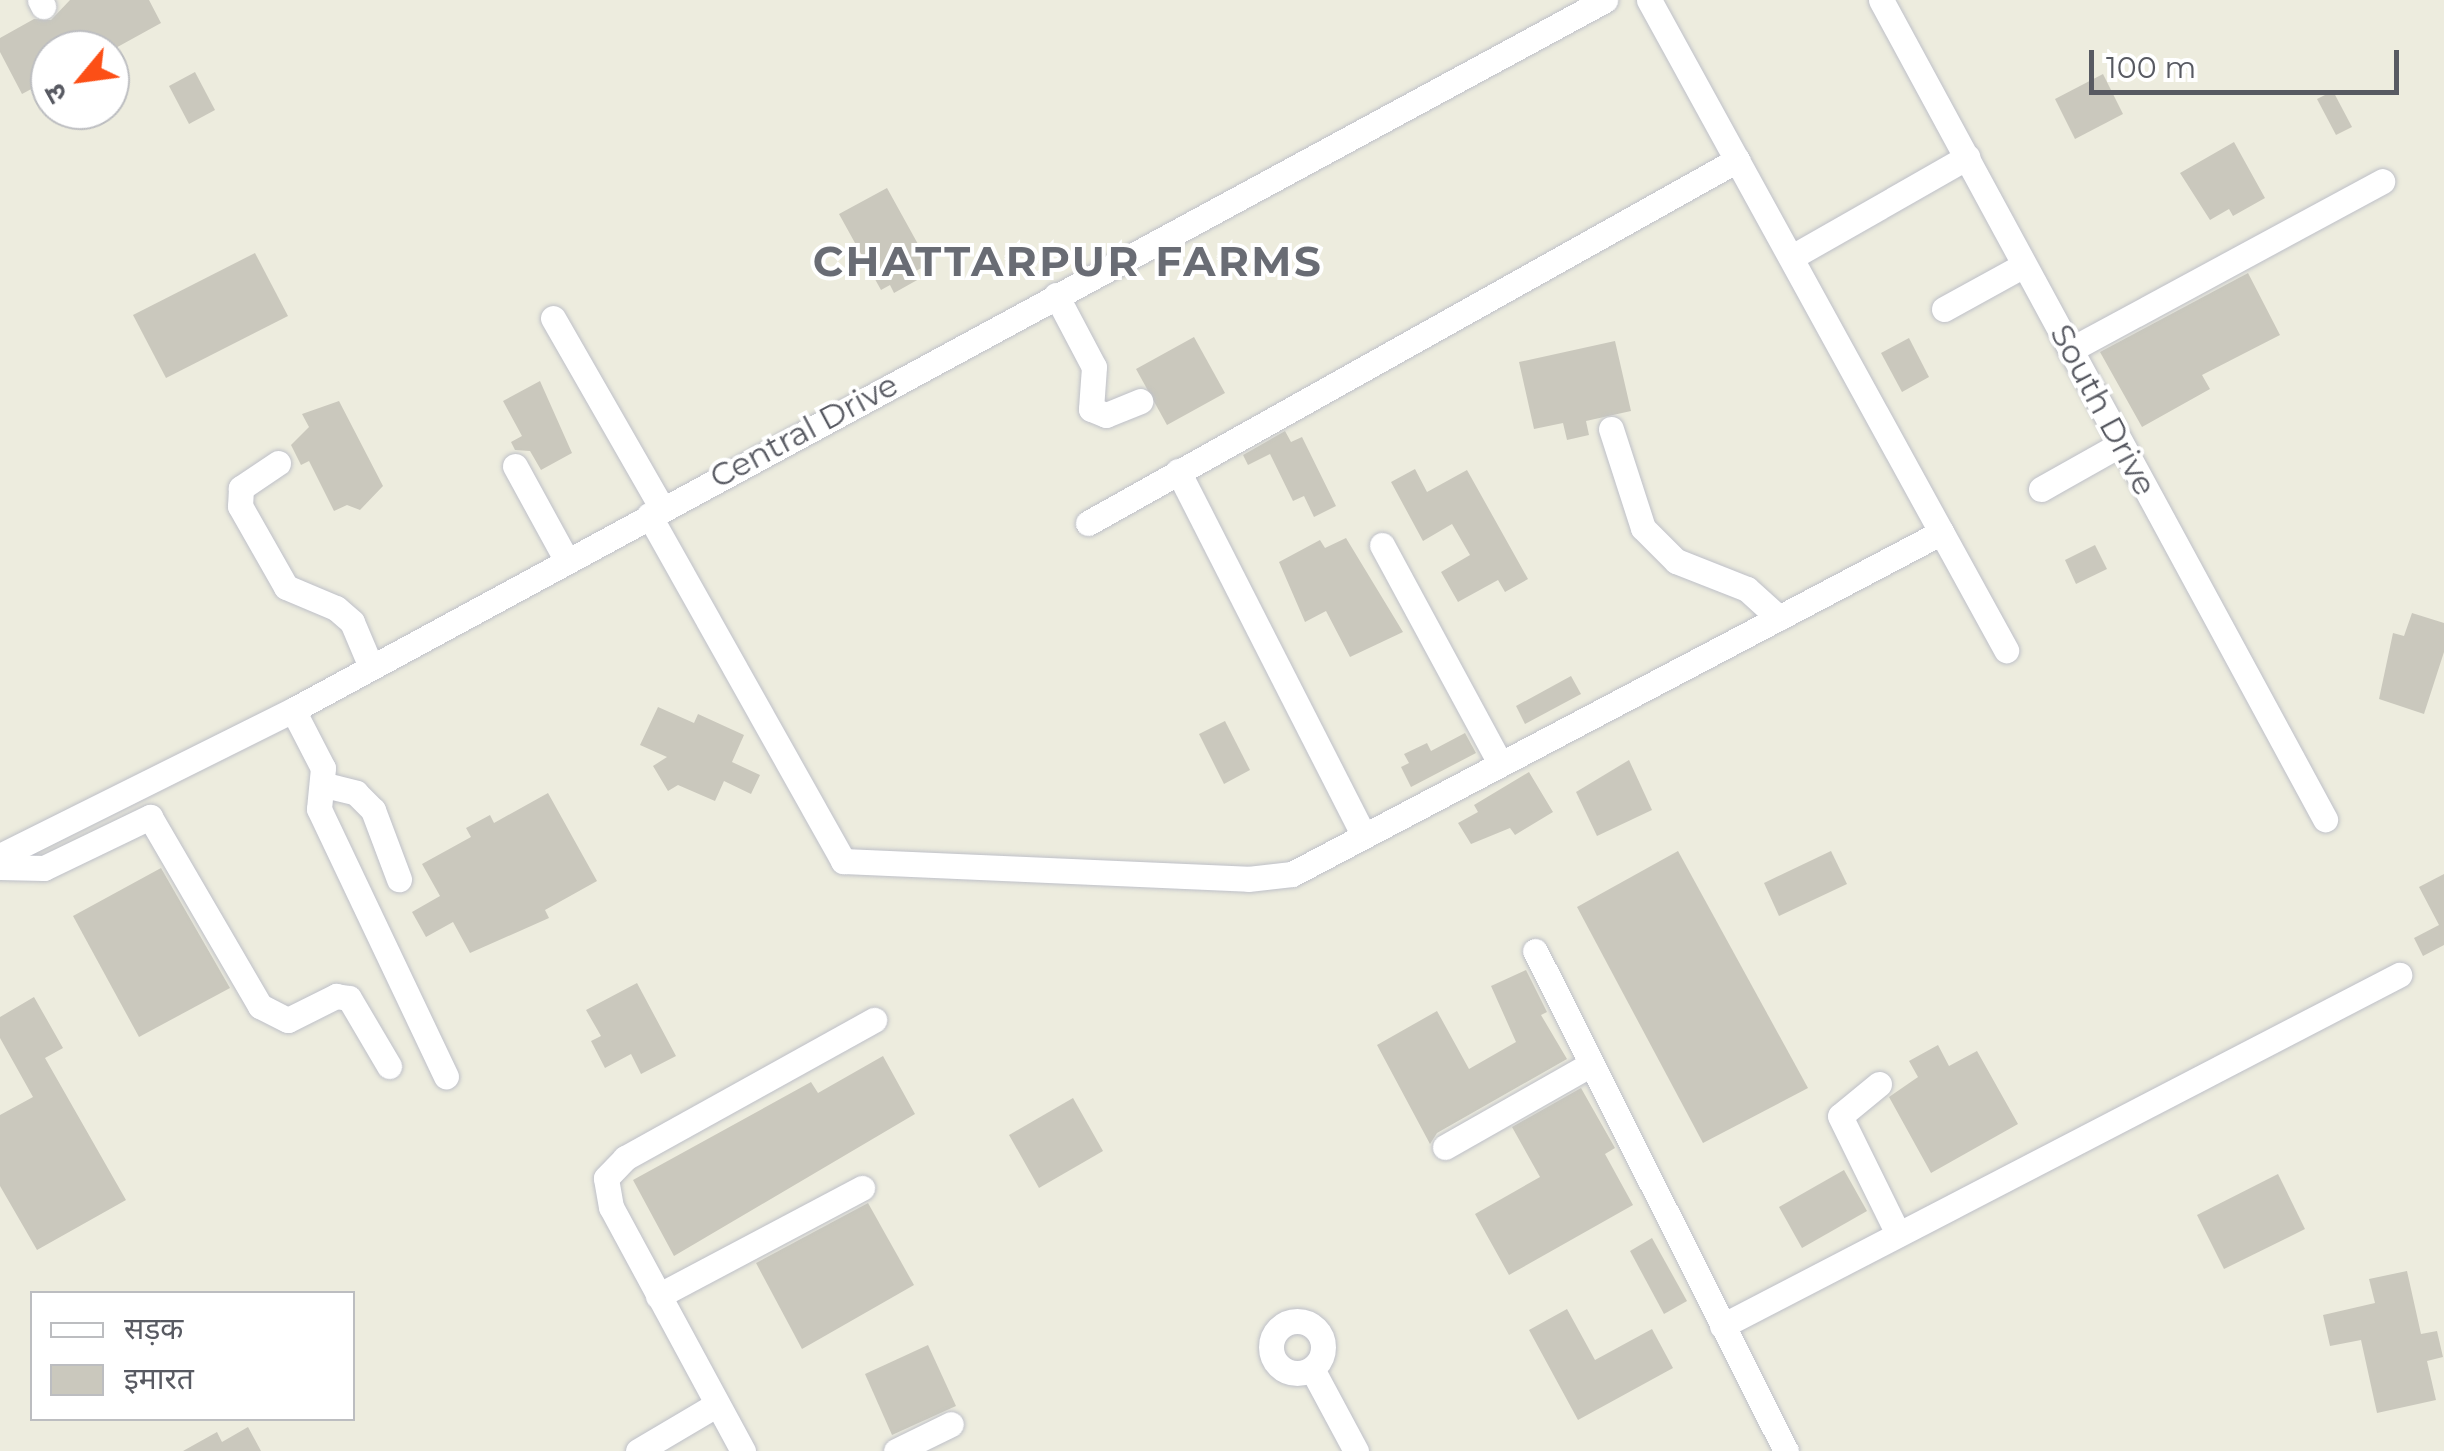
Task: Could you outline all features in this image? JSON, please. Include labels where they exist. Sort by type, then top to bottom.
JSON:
[{"type":"street","name":"Central Drive","points":[[0,856],[293,710],[1605,0]]},
{"type":"street","points":[[1649,0],[2006,650]]},
{"type":"street","name":"South Drive","points":[[1881,0],[2325,819]]},
{"type":"street","points":[[1792,256],[1967,157]]},
{"type":"street","points":[[1088,523],[1737,160]]},
{"type":"street","points":[[2070,350],[2382,181]]},
{"type":"street","points":[[1944,308],[2024,265]]},
{"type":"street","points":[[1056,296],[1094,367],[1091,408],[1106,415],[1140,400]]},
{"type":"street","points":[[553,318],[843,861],[1276,878],[1942,532]]},
{"type":"street","points":[[1610,429],[1643,528],[1676,560],[1746,589],[1779,618]]},
{"type":"street","points":[[2041,489],[2121,444]]},
{"type":"street","points":[[278,463],[241,488],[240,506],[286,586],[336,608],[352,622],[371,667]]},
{"type":"street","points":[[515,466],[566,559]]},
{"type":"street","points":[[1178,471],[1363,834]]},
{"type":"street","points":[[1382,544],[1500,763]]},
{"type":"street","points":[[293,710],[323,768],[325,785],[319,808],[446,1076]]},
{"type":"street","points":[[325,785],[356,793],[373,810],[399,879]]},
{"type":"street","points":[[0,868],[44,868],[150,817],[260,1006],[288,1020],[336,996],[349,998],[388,1066]]},
{"type":"street","points":[[1535,952],[1786,1451]]},
{"type":"street","points":[[1722,1326],[2398,975]]},
{"type":"street","points":[[743,1451],[714,1406],[612,1207],[609,1172],[874,1020]]},
{"type":"street","points":[[1445,1147],[1591,1064]]},
{"type":"street","points":[[1879,1084],[1840,1116],[1898,1234]]},
{"type":"street","points":[[658,1296],[862,1188]]},
{"type":"street","points":[[1312,1369],[1356,1451]]},
{"type":"street","points":[[638,1451],[714,1406]]},
{"type":"street","points":[[896,1451],[952,1424]]},
{"type":"building","points":[[70,0],[149,0],[161,23],[130,40],[130,30],[30,30],[30,90],[22,94],[0,52],[0,38],[34,19],[51,20]]},
{"type":"building","points":[[195,72],[215,110],[189,124],[169,86]]},
{"type":"building","points":[[2103,74],[2123,114],[2075,139],[2055,99]]},
{"type":"building","points":[[2333,91],[2352,127],[2336,135],[2317,99]]},
{"type":"building","points":[[2234,142],[2265,198],[2233,216],[2229,209],[2210,220],[2180,173]]},
{"type":"building","points":[[887,188],[929,264],[914,272],[919,279],[894,293],[890,285],[881,290],[839,214]]},
{"type":"building","points":[[255,253],[288,316],[166,378],[133,315]]},
{"type":"building","points":[[2248,273],[2280,335],[2202,375],[2210,389],[2142,427],[2100,352]]},
{"type":"building","points":[[1194,337],[1225,393],[1167,425],[1136,369]]},
{"type":"building","points":[[1909,338],[1929,377],[1902,392],[1881,353]]},
{"type":"building","points":[[1615,341],[1631,411],[1586,421],[1589,435],[1567,440],[1563,423],[1534,429],[1519,362]]},
{"type":"building","points":[[540,381],[572,453],[541,470],[530,451],[515,450],[511,442],[522,436],[503,401]]},
{"type":"building","points":[[339,401],[383,486],[360,510],[347,505],[334,511],[309,461],[301,465],[291,445],[309,427],[302,414]]},
{"type":"building","points":[[1285,431],[1291,442],[1302,437],[1336,506],[1314,517],[1304,496],[1293,501],[1270,454],[1248,465],[1243,455]]},
{"type":"building","points":[[1415,469],[1427,492],[1467,470],[1528,579],[1505,592],[1498,580],[1458,602],[1441,572],[1470,555],[1452,524],[1423,541],[1391,482]]},
{"type":"building","points":[[1346,538],[1403,632],[1350,657],[1326,611],[1305,622],[1279,562],[1320,540],[1325,548]]},
{"type":"building","points":[[2095,545],[2107,569],[2076,584],[2065,560]]},
{"type":"building","points":[[2412,613],[2444,623],[2444,652],[2424,714],[2379,699],[2393,633],[2404,636]]},
{"type":"building","points":[[1571,676],[1581,694],[1525,724],[1516,706]]},
{"type":"building","points":[[658,707],[694,723],[698,714],[744,735],[732,762],[760,775],[751,794],[724,781],[715,801],[678,785],[668,791],[653,766],[667,757],[640,745]]},
{"type":"building","points":[[1225,721],[1250,770],[1224,784],[1199,734]]},
{"type":"building","points":[[1465,733],[1476,753],[1411,787],[1401,767],[1409,763],[1404,754],[1427,743],[1431,751]]},
{"type":"building","points":[[1629,760],[1652,810],[1597,836],[1576,792]]},
{"type":"building","points":[[1529,772],[1553,812],[1515,835],[1510,828],[1471,844],[1458,823],[1478,812],[1474,805]]},
{"type":"building","points":[[548,793],[597,881],[545,910],[549,918],[470,953],[453,922],[426,937],[412,912],[440,896],[422,864],[471,837],[466,828],[490,815],[494,823]]},
{"type":"building","points":[[1678,851],[1808,1088],[1703,1143],[1577,907]]},
{"type":"building","points":[[1831,851],[1847,884],[1779,916],[1764,883]]},
{"type":"building","points":[[161,868],[230,988],[139,1037],[73,916]]},
{"type":"building","points":[[2444,874],[2444,945],[2423,956],[2414,938],[2439,925],[2419,887]]},
{"type":"building","points":[[1526,970],[1547,1012],[1541,1015],[1567,1059],[1437,1133],[1430,1144],[1377,1045],[1437,1011],[1469,1069],[1516,1042],[1491,986]]},
{"type":"building","points":[[637,983],[676,1056],[641,1074],[631,1054],[605,1068],[591,1041],[601,1036],[586,1010]]},
{"type":"building","points":[[34,997],[63,1048],[45,1058],[126,1200],[37,1250],[0,1186],[0,1115],[33,1097],[0,1038],[0,1017]]},
{"type":"building","points":[[1938,1045],[1949,1066],[1977,1051],[2018,1124],[1931,1173],[1889,1097],[1918,1077],[1909,1061]]},
{"type":"building","points":[[883,1056],[915,1114],[674,1256],[633,1180],[811,1082],[818,1093]]},
{"type":"building","points":[[1581,1088],[1615,1148],[1605,1154],[1633,1205],[1509,1275],[1475,1214],[1540,1177],[1512,1127]]},
{"type":"building","points":[[1073,1098],[1103,1151],[1039,1188],[1009,1135]]},
{"type":"building","points":[[1844,1170],[1867,1211],[1802,1248],[1779,1207]]},
{"type":"building","points":[[2278,1174],[2305,1229],[2224,1269],[2197,1215]]},
{"type":"building","points":[[868,1203],[914,1285],[802,1349],[756,1263]]},
{"type":"building","points":[[1652,1238],[1687,1301],[1664,1314],[1630,1251]]},
{"type":"building","points":[[2407,1271],[2421,1334],[2437,1331],[2443,1357],[2427,1361],[2436,1400],[2377,1413],[2361,1340],[2330,1346],[2323,1315],[2375,1303],[2369,1279]]},
{"type":"building","points":[[1567,1309],[1595,1360],[1652,1329],[1673,1368],[1578,1420],[1529,1330]]},
{"type":"building","points":[[928,1345],[956,1406],[892,1435],[865,1374]]},
{"type":"building","points":[[248,1427],[261,1451],[183,1451],[217,1432],[222,1442]]},
{"type":"district","name":"CHATTARPUR FARMS","points":[[1068,261]]}]
